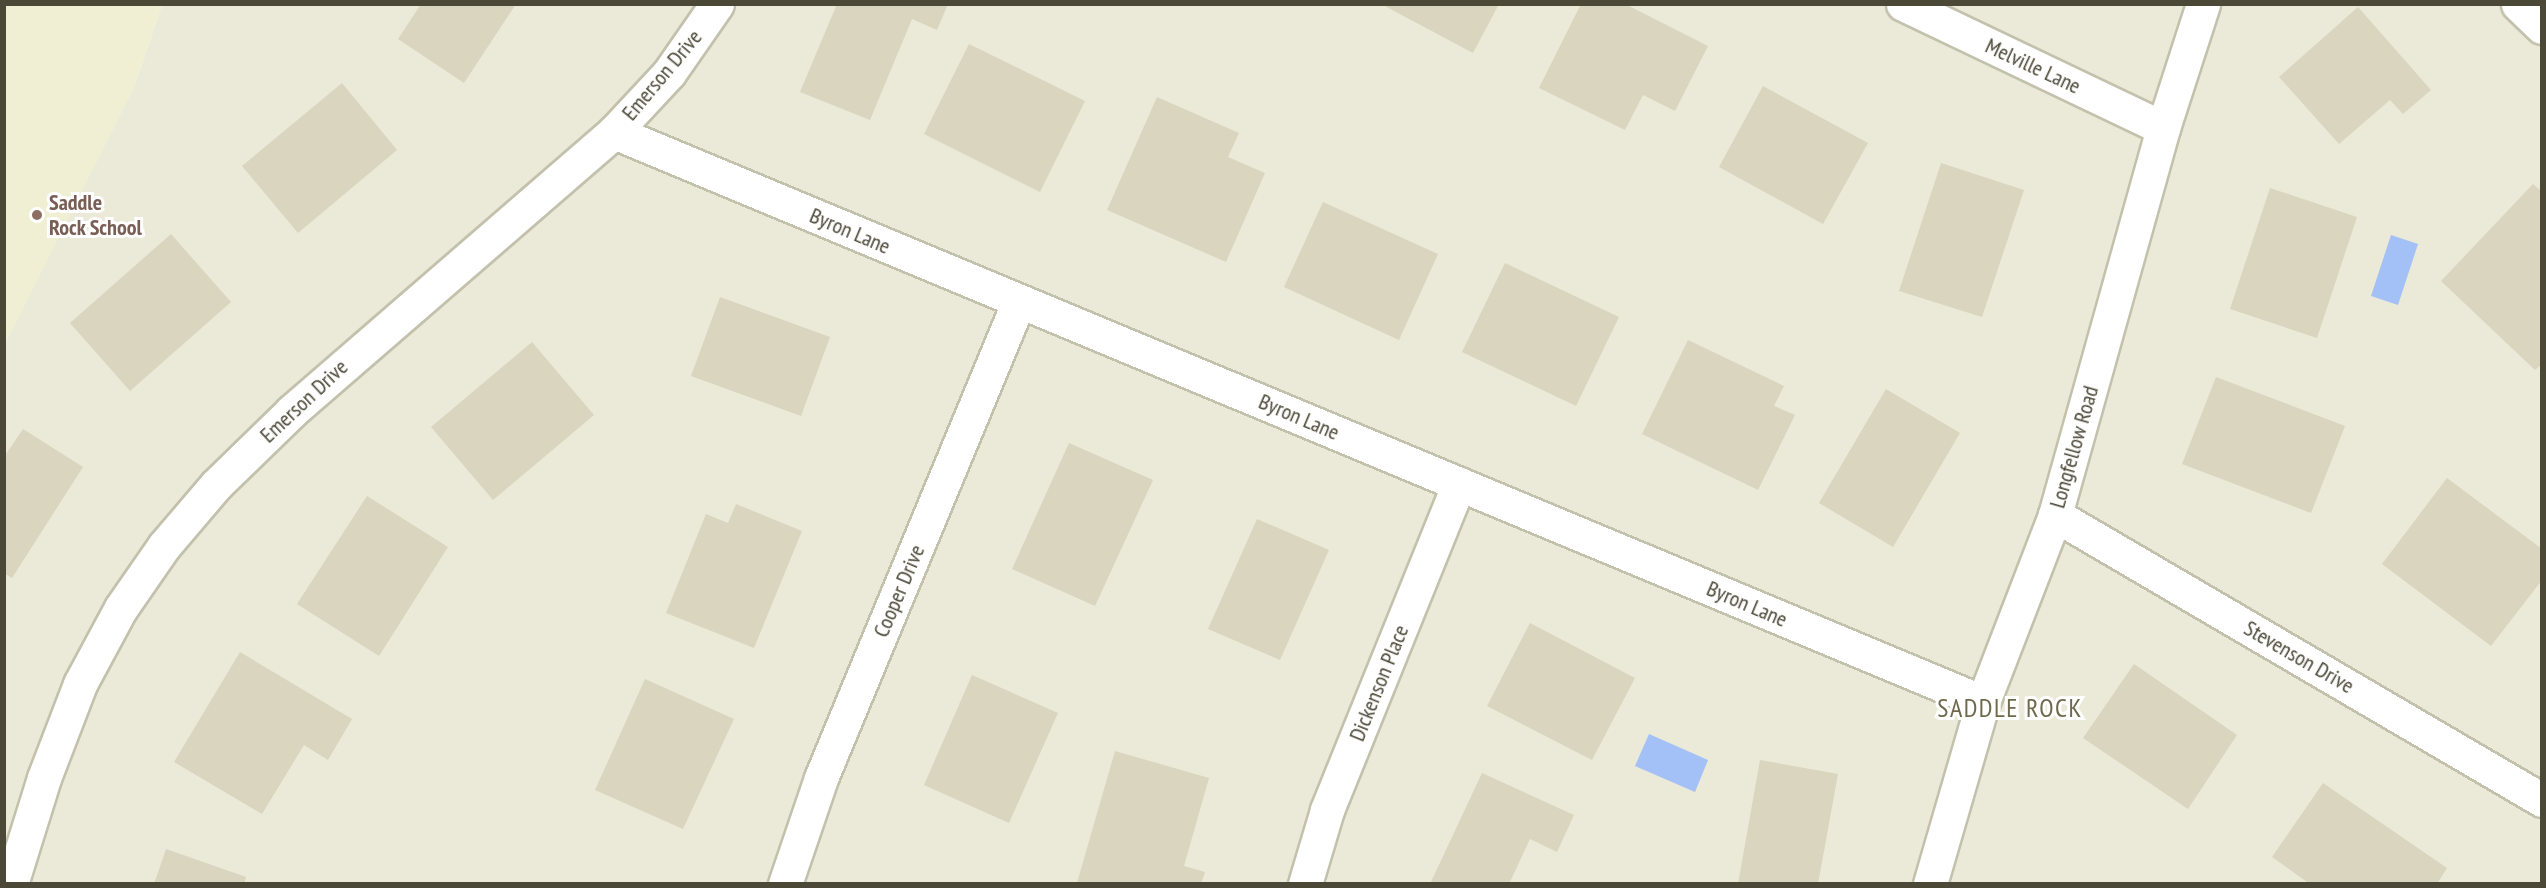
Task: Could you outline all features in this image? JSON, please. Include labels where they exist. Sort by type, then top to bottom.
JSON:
[{"type":"street","name":"Emerson Drive","points":[[10,884],[44,778],[80,684],[121,608],[164,546],[216,485],[292,411],[614,132],[669,73],[717,4]]},
{"type":"street","name":"Melville Lane","points":[[1904,4],[2163,128]]},
{"type":"street","name":"Longfellow Road","points":[[1930,884],[1983,702],[2055,515],[2163,128],[2203,4]]},
{"type":"street","points":[[2518,4],[2541,27]]},
{"type":"street","name":"Byron Lane","points":[[614,132],[1983,702]]},
{"type":"street","name":"Cooper Drive","points":[[785,884],[821,778],[1020,301]]},
{"type":"street","name":"Dickenson Place","points":[[1305,884],[1327,810],[1459,484]]},
{"type":"street","name":"Stevenson Drive","points":[[2055,515],[2541,800]]},
{"type":"shaded area","name":"Saddle Rock School","points":[[5,4],[162,5],[135,85],[5,345]]},
{"type":"shaded area","points":[[162,5],[2541,5],[2541,883],[5,883],[4,345],[135,85]]},
{"type":"water","points":[[2391,235],[2418,244],[2398,305],[2371,296]]},
{"type":"water","points":[[1649,734],[1708,760],[1695,792],[1635,766]]},
{"type":"building","points":[[421,4],[516,4],[464,83],[398,39]]},
{"type":"building","points":[[837,4],[948,4],[937,30],[912,19],[870,120],[800,92]]},
{"type":"building","points":[[1381,4],[1499,4],[1473,53]]},
{"type":"building","points":[[1581,4],[1625,4],[1708,46],[1675,111],[1643,95],[1625,130],[1539,88]]},
{"type":"building","points":[[2358,7],[2431,90],[2403,114],[2390,100],[2339,144],[2279,77]]},
{"type":"building","points":[[969,44],[1085,101],[1040,192],[924,134]]},
{"type":"building","points":[[342,83],[397,150],[298,233],[242,166]]},
{"type":"building","points":[[1763,86],[1868,143],[1823,224],[1719,167]]},
{"type":"building","points":[[1157,97],[1239,133],[1228,157],[1265,173],[1226,262],[1107,210]]},
{"type":"building","points":[[1941,163],[2024,190],[1982,317],[1899,291]]},
{"type":"building","points":[[2533,184],[2542,192],[2542,364],[2535,370],[2441,281]]},
{"type":"building","points":[[2270,188],[2357,217],[2317,338],[2230,309]]},
{"type":"building","points":[[1323,202],[1438,254],[1399,340],[1284,287]]},
{"type":"building","points":[[171,234],[231,302],[130,391],[70,323]]},
{"type":"building","points":[[1505,263],[1619,317],[1576,406],[1462,352]]},
{"type":"building","points":[[720,297],[830,337],[801,416],[691,376]]},
{"type":"building","points":[[1688,340],[1784,386],[1774,406],[1795,415],[1758,490],[1642,434]]},
{"type":"building","points":[[532,342],[594,415],[493,500],[431,427]]},
{"type":"building","points":[[2216,377],[2345,426],[2311,513],[2182,464]]},
{"type":"building","points":[[1886,389],[1960,433],[1893,547],[1819,503]]},
{"type":"building","points":[[23,429],[83,467],[12,578],[4,573],[4,457]]},
{"type":"building","points":[[1069,443],[1153,480],[1095,606],[1012,569]]},
{"type":"building","points":[[2447,478],[2542,549],[2542,580],[2491,646],[2382,564]]},
{"type":"building","points":[[367,496],[448,547],[379,656],[297,604]]},
{"type":"building","points":[[736,504],[802,531],[754,648],[666,613],[706,514],[728,523]]},
{"type":"building","points":[[1257,519],[1329,550],[1280,660],[1208,629]]},
{"type":"building","points":[[1530,623],[1635,678],[1592,760],[1487,706]]},
{"type":"building","points":[[240,652],[352,719],[328,760],[304,745],[262,814],[174,762]]},
{"type":"building","points":[[2134,664],[2237,735],[2188,809],[2083,738]]},
{"type":"building","points":[[972,675],[1058,713],[1009,823],[924,785]]},
{"type":"building","points":[[645,679],[734,719],[683,829],[595,790]]},
{"type":"building","points":[[1115,751],[1209,778],[1184,866],[1205,872],[1201,884],[1077,883]]},
{"type":"building","points":[[1760,760],[1838,774],[1818,884],[1738,884]]},
{"type":"building","points":[[1482,773],[1574,815],[1557,852],[1530,839],[1509,884],[1430,884]]},
{"type":"building","points":[[2323,783],[2447,868],[2437,884],[2310,884],[2272,857]]},
{"type":"building","points":[[166,849],[246,877],[244,884],[154,884]]},
{"type":"place","name":"Saddle Rock School","points":[[37,215]]},
{"type":"district","name":"SADDLE ROCK","points":[[2010,708]]}]
